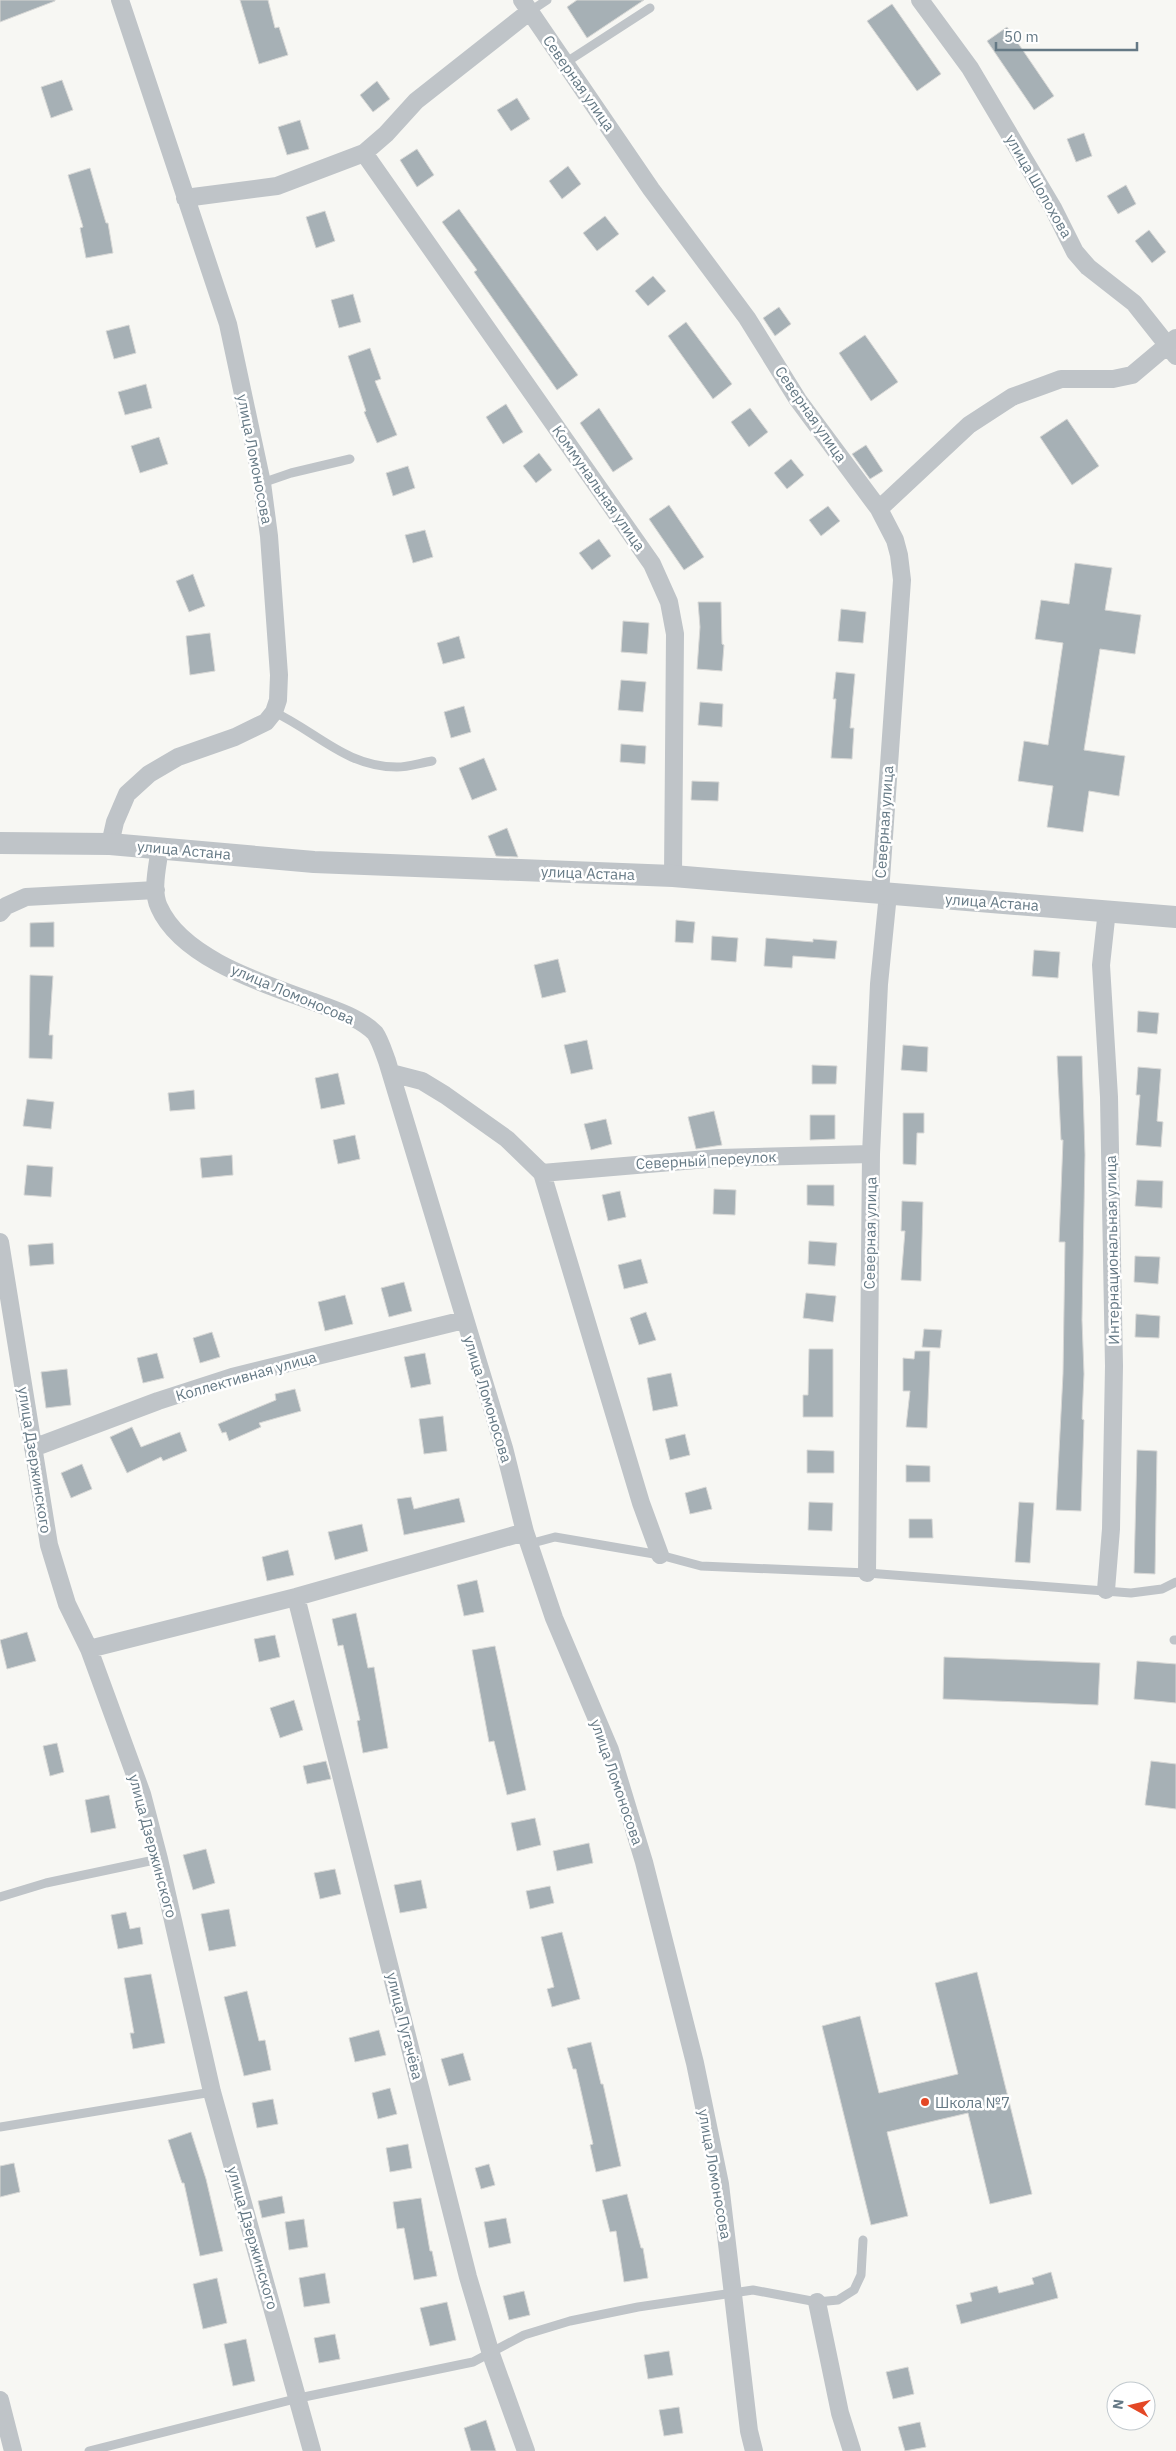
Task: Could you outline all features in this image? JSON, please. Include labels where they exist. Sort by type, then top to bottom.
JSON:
[{"type":"street","name":"улица Ломоносова","points":[[120,0],[228,324],[262,483],[270,546],[279,675],[278,700],[274,712]]},
{"type":"street","name":"улица Шолохова","points":[[920,0],[970,68],[1053,208],[1076,252],[1088,267],[1134,303],[1173,346]]},
{"type":"street","points":[[185,198],[277,186],[364,153],[386,134],[416,101],[525,6]]},
{"type":"street","name":"Северная улица","points":[[525,6],[651,189],[747,318],[798,400],[879,509],[895,540],[899,554],[902,580],[871,1154],[867,1573]]},
{"type":"street","name":"Коммунальная улица","points":[[364,153],[652,564],[669,602],[675,634],[673,876]]},
{"type":"street","points":[[879,509],[969,425],[1012,397],[1061,379],[1113,379],[1132,375],[1173,346]]},
{"type":"street","points":[[110,844],[127,794],[149,774],[178,757],[235,737],[266,722],[274,712]]},
{"type":"street","name":"улица Астана","points":[[0,843],[110,844],[314,862],[673,876],[1176,917]]},
{"type":"street","name":"улица Ломоносова","points":[[160,847],[156,890],[159,907],[175,930],[199,951],[258,982],[356,1019],[375,1034],[391,1073],[504,1448],[527,1538],[554,1618],[610,1750],[644,1862],[695,2063],[720,2184],[749,2431],[754,2451]]},
{"type":"street","points":[[0,914],[6,906],[26,897],[156,890]]},
{"type":"street","name":"Интернациональная улица","points":[[1106,1590],[1111,1529],[1114,1366],[1109,1097],[1101,965],[1107,910]]},
{"type":"street","points":[[391,1073],[422,1081],[445,1095],[507,1138],[542,1172],[640,1503],[660,1555]]},
{"type":"street","name":"Северный переулок","points":[[542,1172],[719,1158],[871,1154]]},
{"type":"street","name":"улица Дзержинского","points":[[0,1242],[49,1545],[67,1604],[89,1649],[142,1794],[159,1859],[212,2092],[299,2398],[312,2451]]},
{"type":"street","name":"Коллективная улица","points":[[33,1448],[158,1401],[232,1377],[464,1320]]},
{"type":"street","points":[[89,1649],[527,1538]]},
{"type":"street","name":"улица Пугачёва","points":[[296,1597],[468,2277],[491,2354],[526,2451]]},
{"type":"street","points":[[817,2302],[840,2413],[852,2451]]},
{"type":"street","points":[[0,2400],[13,2451]]},
{"type":"lane","points":[[525,6],[547,0]]},
{"type":"lane","points":[[565,63],[650,8]]},
{"type":"lane","points":[[262,483],[291,473],[350,459]]},
{"type":"lane","points":[[274,712],[335,749],[364,763],[398,767],[432,761]]},
{"type":"lane","points":[[527,1538],[555,1537],[660,1555],[701,1566],[867,1573],[1131,1593],[1162,1588],[1176,1582]]},
{"type":"lane","points":[[0,1897],[46,1883],[159,1859]]},
{"type":"lane","points":[[0,2127],[212,2092]]},
{"type":"lane","points":[[90,2451],[299,2398],[473,2362],[524,2335],[570,2321],[638,2307],[753,2290],[817,2302],[838,2300],[854,2290],[861,2275],[864,2240]]},
{"type":"building","points":[[0,0],[55,0],[55,1],[0,22]]},
{"type":"building","points":[[240,0],[268,0],[275,28],[279,27],[288,55],[259,64]]},
{"type":"building","points":[[577,0],[644,0],[587,38],[567,7]]},
{"type":"building","points":[[892,4],[941,74],[917,91],[867,21]]},
{"type":"building","points":[[1007,27],[1054,96],[1034,110],[987,41]]},
{"type":"building","points":[[62,80],[73,110],[51,118],[41,87]]},
{"type":"building","points":[[377,81],[390,99],[373,112],[360,95]]},
{"type":"building","points":[[517,98],[530,119],[511,131],[497,110]]},
{"type":"building","points":[[300,120],[309,149],[287,155],[278,127]]},
{"type":"building","points":[[1084,133],[1092,156],[1076,162],[1067,139]]},
{"type":"building","points":[[417,149],[434,175],[417,187],[400,160]]},
{"type":"building","points":[[568,166],[581,184],[562,199],[549,181]]},
{"type":"building","points":[[90,168],[106,223],[108,223],[113,253],[86,258],[80,228],[83,227],[68,175]]},
{"type":"building","points":[[1126,185],[1136,204],[1118,214],[1107,196]]},
{"type":"building","points":[[459,209],[578,375],[557,390],[474,272],[477,270],[442,222]]},
{"type":"building","points":[[325,211],[335,241],[316,248],[306,217]]},
{"type":"building","points":[[605,216],[619,234],[597,251],[583,233]]},
{"type":"building","points":[[1149,230],[1166,252],[1152,263],[1135,241]]},
{"type":"building","points":[[653,276],[666,291],[648,306],[635,291]]},
{"type":"building","points":[[353,294],[361,322],[339,328],[331,300]]},
{"type":"building","points":[[779,307],[791,324],[775,336],[763,318]]},
{"type":"building","points":[[686,322],[732,384],[713,399],[668,336]]},
{"type":"building","points":[[129,325],[136,353],[114,359],[106,331]]},
{"type":"building","points":[[865,335],[898,382],[871,401],[839,353]]},
{"type":"building","points":[[370,348],[381,379],[375,381],[397,435],[377,443],[364,412],[366,411],[348,356]]},
{"type":"building","points":[[146,384],[152,408],[125,415],[118,392]]},
{"type":"building","points":[[506,404],[523,432],[503,444],[486,417]]},
{"type":"building","points":[[599,408],[633,459],[613,472],[580,423]]},
{"type":"building","points":[[750,408],[768,432],[749,447],[731,422]]},
{"type":"building","points":[[1067,419],[1099,466],[1072,485],[1040,437]]},
{"type":"building","points":[[159,437],[168,464],[140,473],[131,446]]},
{"type":"building","points":[[866,445],[883,471],[870,479],[852,454]]},
{"type":"building","points":[[539,453],[552,470],[536,483],[523,466]]},
{"type":"building","points":[[791,459],[804,475],[787,489],[774,473]]},
{"type":"building","points":[[408,466],[415,488],[393,496],[386,473]]},
{"type":"building","points":[[669,505],[704,557],[684,570],[649,519]]},
{"type":"building","points":[[828,506],[840,521],[821,536],[809,520]]},
{"type":"building","points":[[425,530],[433,557],[413,563],[405,535]]},
{"type":"building","points":[[599,539],[611,556],[592,570],[579,553]]},
{"type":"building","points":[[1075,563],[1112,568],[1105,610],[1141,615],[1135,654],[1100,649],[1084,750],[1125,756],[1119,796],[1089,791],[1083,832],[1047,827],[1053,786],[1018,781],[1024,741],[1048,745],[1063,643],[1035,639],[1041,600],[1069,604]]},
{"type":"building","points":[[193,574],[205,606],[189,612],[176,581]]},
{"type":"building","points":[[698,602],[721,602],[722,644],[724,645],[722,671],[697,669],[700,627]]},
{"type":"building","points":[[841,609],[866,612],[863,643],[838,641]]},
{"type":"building","points":[[623,621],[649,623],[647,654],[621,652]]},
{"type":"building","points":[[210,633],[215,671],[190,675],[186,636]]},
{"type":"building","points":[[459,636],[465,658],[443,664],[437,643]]},
{"type":"building","points":[[836,672],[855,674],[850,728],[854,728],[852,759],[831,758],[836,699],[833,699]]},
{"type":"building","points":[[621,680],[646,682],[643,712],[618,710]]},
{"type":"building","points":[[700,702],[723,704],[722,727],[698,725]]},
{"type":"building","points":[[464,706],[471,732],[451,738],[444,712]]},
{"type":"building","points":[[621,744],[646,746],[645,764],[620,762]]},
{"type":"building","points":[[484,758],[497,790],[472,800],[459,768]]},
{"type":"building","points":[[692,781],[719,782],[718,801],[691,800]]},
{"type":"building","points":[[507,828],[518,857],[496,856],[488,836]]},
{"type":"building","points":[[676,920],[695,922],[693,943],[675,942]]},
{"type":"building","points":[[54,922],[54,947],[30,947],[30,923]]},
{"type":"building","points":[[712,936],[738,938],[736,962],[711,960]]},
{"type":"building","points":[[766,938],[813,942],[813,939],[837,941],[835,959],[793,956],[792,968],[764,966]]},
{"type":"building","points":[[1034,950],[1060,952],[1058,978],[1032,976]]},
{"type":"building","points":[[558,959],[566,992],[542,998],[534,965]]},
{"type":"building","points":[[30,975],[53,976],[49,1035],[53,1035],[52,1059],[29,1058]]},
{"type":"building","points":[[1138,1011],[1159,1013],[1157,1034],[1137,1032]]},
{"type":"building","points":[[587,1040],[593,1069],[571,1074],[564,1045]]},
{"type":"building","points":[[903,1045],[928,1047],[927,1072],[901,1070]]},
{"type":"building","points":[[1057,1056],[1082,1056],[1085,1155],[1082,1320],[1084,1374],[1082,1419],[1084,1420],[1081,1511],[1056,1510],[1063,1374],[1065,1242],[1059,1242],[1063,1140],[1061,1140]]},
{"type":"building","points":[[812,1065],[837,1066],[836,1084],[812,1084]]},
{"type":"building","points":[[1138,1067],[1161,1069],[1157,1121],[1163,1122],[1161,1147],[1136,1145],[1140,1095],[1136,1095]]},
{"type":"building","points":[[338,1073],[345,1104],[321,1109],[315,1078]]},
{"type":"building","points":[[194,1090],[195,1109],[170,1111],[168,1093]]},
{"type":"building","points":[[27,1099],[54,1102],[51,1129],[23,1126]]},
{"type":"building","points":[[714,1111],[722,1145],[696,1149],[688,1117]]},
{"type":"building","points":[[903,1113],[924,1113],[924,1133],[917,1133],[916,1165],[903,1164]]},
{"type":"building","points":[[810,1115],[835,1115],[835,1139],[810,1140]]},
{"type":"building","points":[[606,1119],[612,1144],[591,1150],[584,1124]]},
{"type":"building","points":[[355,1135],[360,1159],[338,1164],[333,1140]]},
{"type":"building","points":[[232,1155],[233,1175],[202,1178],[200,1158]]},
{"type":"building","points":[[27,1165],[53,1167],[51,1197],[24,1195]]},
{"type":"building","points":[[1137,1180],[1163,1181],[1162,1208],[1135,1206]]},
{"type":"building","points":[[807,1185],[834,1185],[834,1206],[807,1205]]},
{"type":"building","points":[[714,1189],[736,1190],[735,1215],[713,1214]]},
{"type":"building","points":[[620,1191],[626,1217],[608,1221],[602,1195]]},
{"type":"building","points":[[902,1201],[923,1202],[921,1281],[901,1280],[905,1231],[901,1231]]},
{"type":"building","points":[[809,1241],[837,1243],[835,1266],[808,1264]]},
{"type":"building","points":[[53,1243],[54,1264],[30,1266],[28,1245]]},
{"type":"building","points":[[1135,1256],[1160,1257],[1158,1284],[1134,1282]]},
{"type":"building","points":[[641,1259],[648,1283],[624,1289],[618,1265]]},
{"type":"building","points":[[404,1282],[412,1311],[389,1317],[381,1288]]},
{"type":"building","points":[[806,1293],[836,1296],[833,1322],[803,1318]]},
{"type":"building","points":[[345,1295],[353,1324],[325,1331],[318,1302]]},
{"type":"building","points":[[646,1312],[656,1340],[639,1345],[630,1318]]},
{"type":"building","points":[[1136,1314],[1160,1316],[1159,1338],[1135,1337]]},
{"type":"building","points":[[924,1329],[942,1330],[940,1348],[922,1347]]},
{"type":"building","points":[[212,1332],[220,1357],[200,1363],[193,1338]]},
{"type":"building","points":[[809,1349],[833,1349],[833,1417],[803,1417],[803,1395],[808,1395]]},
{"type":"building","points":[[915,1351],[930,1351],[927,1428],[906,1427],[910,1391],[903,1391],[903,1358],[914,1359]]},
{"type":"building","points":[[157,1353],[164,1378],[143,1383],[137,1358]]},
{"type":"building","points":[[425,1353],[431,1384],[411,1388],[404,1357]]},
{"type":"building","points":[[67,1369],[71,1405],[46,1408],[41,1372]]},
{"type":"building","points":[[671,1373],[678,1406],[653,1411],[647,1378]]},
{"type":"building","points":[[295,1389],[301,1411],[259,1423],[261,1427],[229,1441],[226,1432],[222,1433],[218,1424],[276,1400],[275,1394]]},
{"type":"building","points":[[443,1416],[447,1451],[424,1454],[419,1419]]},
{"type":"building","points":[[132,1427],[141,1447],[180,1432],[187,1451],[163,1461],[161,1457],[127,1473],[110,1437]]},
{"type":"building","points":[[685,1434],[690,1455],[670,1460],[665,1439]]},
{"type":"building","points":[[807,1450],[834,1451],[834,1473],[807,1473]]},
{"type":"building","points":[[1137,1450],[1157,1451],[1155,1574],[1134,1573]]},
{"type":"building","points":[[82,1464],[92,1489],[71,1498],[61,1473]]},
{"type":"building","points":[[906,1465],[930,1466],[930,1482],[906,1482]]},
{"type":"building","points":[[706,1487],[712,1509],[690,1514],[685,1493]]},
{"type":"building","points":[[411,1497],[414,1509],[459,1498],[465,1522],[404,1535],[397,1499]]},
{"type":"building","points":[[809,1502],[833,1503],[832,1531],[808,1530]]},
{"type":"building","points":[[1019,1502],[1034,1503],[1030,1563],[1015,1562]]},
{"type":"building","points":[[909,1519],[932,1519],[933,1538],[909,1538]]},
{"type":"building","points":[[362,1524],[368,1551],[335,1560],[328,1532]]},
{"type":"building","points":[[288,1550],[294,1575],[267,1581],[262,1557]]},
{"type":"building","points":[[477,1580],[484,1612],[464,1616],[457,1585]]},
{"type":"building","points":[[356,1613],[368,1668],[374,1667],[388,1748],[363,1753],[357,1721],[360,1720],[343,1645],[338,1646],[332,1619]]},
{"type":"building","points":[[27,1632],[36,1661],[7,1669],[0,1640]]},
{"type":"building","points":[[275,1635],[280,1657],[259,1662],[254,1639]]},
{"type":"building","points":[[495,1646],[526,1790],[507,1795],[494,1741],[489,1742],[472,1650]]},
{"type":"building","points":[[944,1657],[1100,1663],[1098,1705],[943,1699]]},
{"type":"building","points":[[1137,1661],[1176,1664],[1176,1703],[1134,1699]]},
{"type":"building","points":[[294,1700],[303,1730],[280,1738],[270,1708]]},
{"type":"building","points":[[57,1743],[64,1772],[50,1776],[43,1746]]},
{"type":"building","points":[[326,1761],[331,1779],[307,1784],[303,1766]]},
{"type":"building","points":[[1151,1761],[1176,1764],[1176,1809],[1145,1805]]},
{"type":"building","points":[[109,1795],[116,1828],[91,1833],[85,1800]]},
{"type":"building","points":[[535,1818],[541,1845],[517,1851],[511,1823]]},
{"type":"building","points":[[589,1843],[593,1863],[557,1871],[553,1851]]},
{"type":"building","points":[[206,1849],[215,1883],[193,1890],[183,1855]]},
{"type":"building","points":[[335,1869],[341,1894],[320,1899],[314,1873]]},
{"type":"building","points":[[421,1880],[427,1908],[400,1913],[394,1885]]},
{"type":"building","points":[[550,1886],[554,1903],[530,1909],[526,1891]]},
{"type":"building","points":[[229,1909],[236,1946],[209,1951],[201,1914]]},
{"type":"building","points":[[126,1912],[130,1929],[140,1927],[143,1944],[118,1949],[111,1915]]},
{"type":"building","points":[[562,1932],[580,1999],[552,2007],[547,1989],[554,1987],[541,1937]]},
{"type":"building","name":"Школа №7","points":[[977,1972],[1032,2194],[990,2204],[968,2113],[887,2132],[908,2216],[871,2225],[822,2026],[860,2016],[879,2093],[958,2074],[935,1983]]},
{"type":"building","points":[[151,1974],[165,2043],[133,2049],[130,2033],[134,2033],[124,1978]]},
{"type":"building","points":[[247,1991],[259,2041],[265,2040],[271,2070],[244,2076],[224,1997]]},
{"type":"building","points":[[379,2030],[386,2055],[355,2062],[349,2038]]},
{"type":"building","points":[[591,2042],[601,2084],[603,2084],[621,2166],[596,2172],[590,2145],[593,2144],[576,2069],[573,2069],[567,2048]]},
{"type":"building","points":[[463,2053],[471,2080],[449,2086],[441,2059]]},
{"type":"building","points":[[390,2088],[397,2114],[378,2119],[372,2093]]},
{"type":"building","points":[[273,2099],[278,2124],[257,2128],[252,2103]]},
{"type":"building","points":[[191,2132],[206,2179],[223,2251],[200,2256],[184,2183],[182,2183],[168,2140]]},
{"type":"building","points":[[408,2144],[412,2168],[390,2172],[386,2148]]},
{"type":"building","points":[[14,2163],[20,2192],[0,2197],[0,2166]]},
{"type":"building","points":[[489,2164],[495,2185],[481,2189],[475,2168]]},
{"type":"building","points":[[627,2194],[641,2248],[643,2248],[648,2278],[624,2282],[616,2231],[610,2232],[602,2200]]},
{"type":"building","points":[[282,2196],[285,2213],[262,2218],[258,2201]]},
{"type":"building","points":[[421,2198],[430,2251],[432,2251],[437,2276],[414,2280],[404,2228],[397,2229],[393,2202]]},
{"type":"building","points":[[506,2218],[511,2243],[489,2248],[484,2222]]},
{"type":"building","points":[[304,2219],[308,2247],[289,2250],[285,2222]]},
{"type":"building","points":[[1051,2272],[1058,2298],[961,2324],[956,2305],[972,2301],[970,2293],[997,2286],[999,2293],[1034,2284],[1032,2278]]},
{"type":"building","points":[[325,2273],[330,2303],[304,2307],[299,2278]]},
{"type":"building","points":[[217,2278],[227,2323],[203,2329],[193,2284]]},
{"type":"building","points":[[524,2291],[530,2315],[509,2320],[503,2296]]},
{"type":"building","points":[[447,2302],[456,2340],[430,2346],[420,2308]]},
{"type":"building","points":[[335,2334],[340,2359],[319,2363],[314,2338]]},
{"type":"building","points":[[246,2339],[255,2381],[233,2386],[224,2344]]},
{"type":"building","points":[[669,2351],[673,2375],[648,2379],[644,2355]]},
{"type":"building","points":[[908,2367],[914,2394],[893,2399],[886,2372]]},
{"type":"building","points":[[679,2407],[683,2433],[664,2436],[659,2410]]},
{"type":"building","points":[[486,2420],[496,2451],[471,2451],[464,2428]]},
{"type":"building","points":[[920,2422],[926,2447],[905,2451],[898,2427]]},
{"type":"place","name":"Школа №7","points":[[925,2102]]}]
